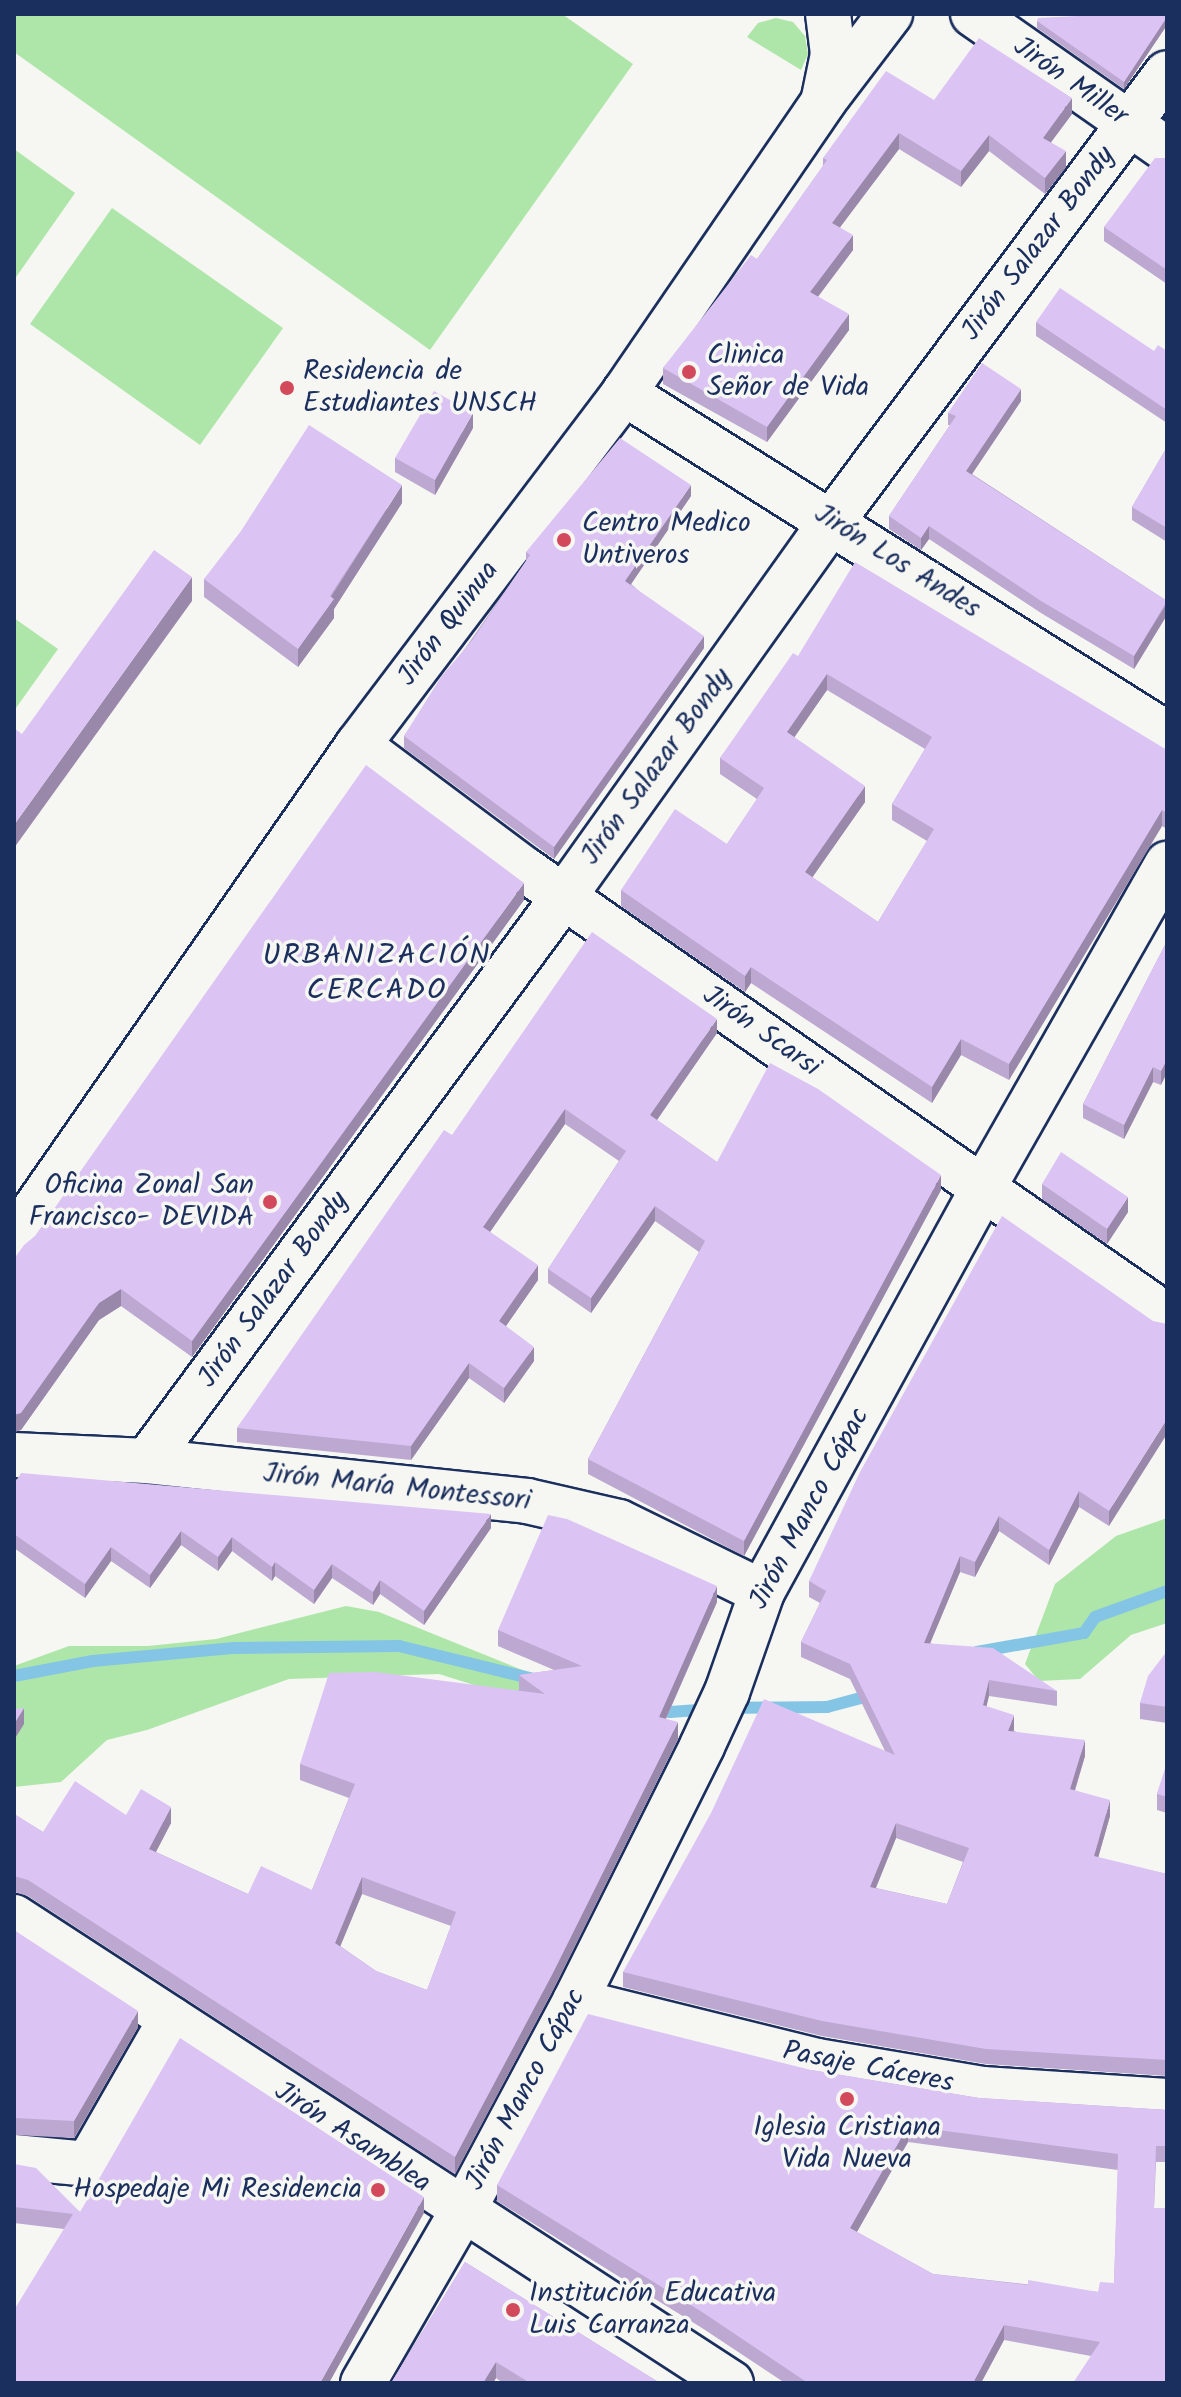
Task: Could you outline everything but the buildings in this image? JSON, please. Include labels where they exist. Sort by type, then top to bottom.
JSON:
[{"type":"street","points":[[823,102],[833,54],[828,14]]},
{"type":"street","name":"Jirón Quinua","points":[[14,1239],[358,745],[624,393],[823,102],[890,14]]},
{"type":"street","name":"Jirón Miller","points":[[973,14],[1167,150]]},
{"type":"street","name":"Jirón Salazar Bondy","points":[[147,1461],[565,895],[832,521],[1167,73]]},
{"type":"street","name":"Jirón Los Andes","points":[[624,393],[1167,734]]},
{"type":"street","name":"Jirón Scarsi","points":[[358,745],[524,869],[1167,1316]]},
{"type":"street","name":"Jirón Manco Cápac","points":[[363,2383],[575,2001],[727,1692],[762,1592],[983,1188],[1167,864]]},
{"type":"street","name":"Jirón María Montessori","points":[[14,1455],[147,1461],[527,1501],[619,1522],[762,1592]]},
{"type":"street","name":"Jirón Asamblea","points":[[14,1917],[731,2383]]},
{"type":"street","name":"Pasaje Cáceres","points":[[575,2001],[817,2061],[983,2089],[1167,2101]]},
{"type":"street","points":[[14,2157],[88,2164],[171,2019]]},
{"type":"green space","points":[[14,14],[562,14],[633,64],[430,350],[14,52]]},
{"type":"green space","points":[[776,18],[793,22],[805,36],[808,54],[801,70],[747,37],[758,23]]},
{"type":"green space","points":[[14,149],[75,193],[14,280]]},
{"type":"green space","points":[[112,208],[283,328],[200,445],[30,324]]},
{"type":"green space","points":[[14,618],[58,649],[16,708],[14,707]]},
{"type":"green space","points":[[1167,1518],[1167,1623],[1131,1635],[1080,1679],[1039,1681],[1025,1664],[1055,1584],[1116,1536]]},
{"type":"green space","points":[[346,1606],[379,1612],[557,1684],[547,1692],[496,1692],[439,1674],[289,1679],[147,1730],[107,1740],[61,1782],[14,1787],[14,1666],[69,1646],[148,1646],[216,1639]]},
{"type":"waterway","points":[[977,1652],[1084,1633],[1095,1617],[1167,1591]]},
{"type":"waterway","points":[[14,1676],[93,1661],[234,1648],[399,1646],[533,1679]]},
{"type":"waterway","points":[[728,1708],[827,1707],[872,1695]]},
{"type":"waterway","points":[[656,1709],[670,1712],[709,1709]]},
{"type":"place","name":"Clinica Señor de Vida","points":[[689,372]]},
{"type":"place","name":"Residencia de Estudiantes UNSCH","points":[[287,388]]},
{"type":"place","name":"Centro Medico Untiveros","points":[[564,540]]},
{"type":"place","name":"Oficina Zonal San Francisco- DEVIDA","points":[[270,1202]]},
{"type":"place","name":"Iglesia Cristiana Vida Nueva","points":[[847,2099]]},
{"type":"place","name":"Hospedaje Mi Residencia","points":[[378,2190]]},
{"type":"place","name":"Institución Educativa Luis Carranza","points":[[513,2310]]},
{"type":"district","name":"URBANIZACIÓN CERCADO","points":[[377,973]]}]
